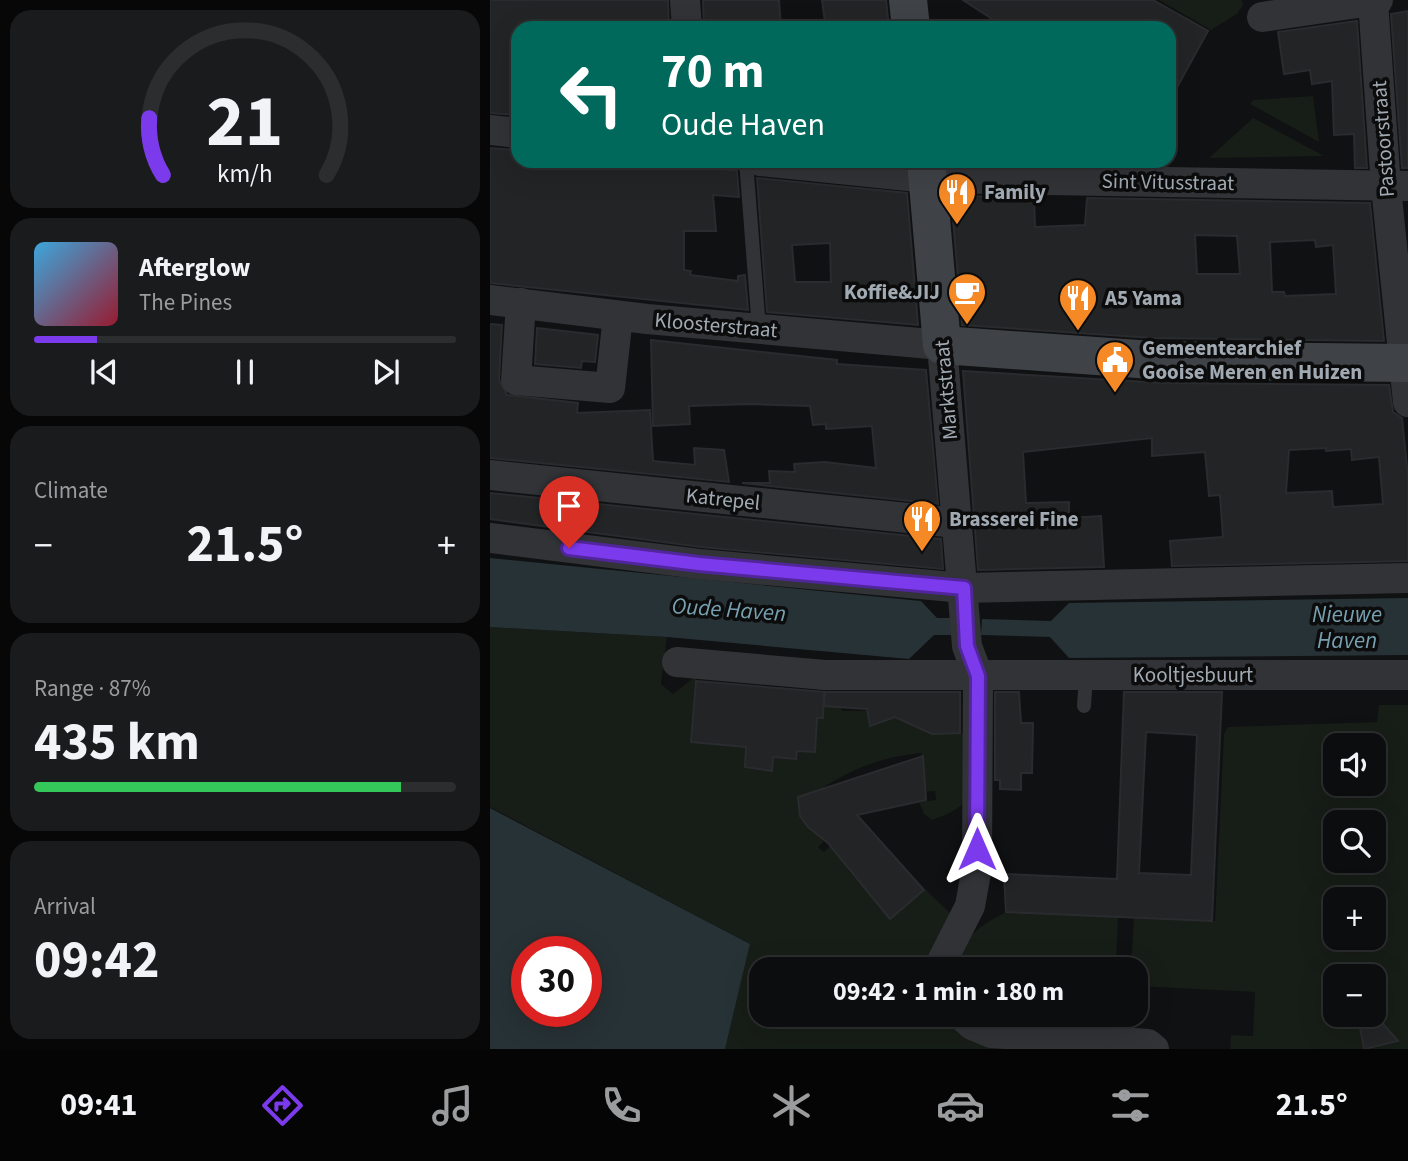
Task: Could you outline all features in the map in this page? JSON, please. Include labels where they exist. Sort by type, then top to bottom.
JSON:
[{"type":"street","points":[[685,0],[686,21]]},
{"type":"street","points":[[908,0],[910,21]]},
{"type":"street","points":[[1262,17],[1376,0]]},
{"type":"street","name":"Pastoorstraat","points":[[1376,0],[1397,186],[1408,402]]},
{"type":"street","points":[[490,130],[511,132]]},
{"type":"street","name":"Sint Vitusstraat","points":[[906,168],[1397,186]]},
{"type":"street","name":"Marktstraat","points":[[927,169],[967,646],[978,676]]},
{"type":"street","name":"Kloosterstraat","points":[[490,300],[618,316],[942,345]]},
{"type":"street","points":[[521,303],[516,380],[610,388],[618,316]]},
{"type":"street","points":[[942,345],[1152,360],[1405,363]]},
{"type":"street","name":"Katrepel","points":[[490,475],[956,523]]},
{"type":"street","points":[[490,538],[699,564],[964,588],[1408,578]]},
{"type":"street","name":"Kooltjesbuurt","points":[[677,662],[825,675],[1408,676]]},
{"type":"street","points":[[944,957],[970,906],[977,867],[978,676]]},
{"type":"street","points":[[977,1027],[991,1033],[1148,1044],[1154,1049]]},
{"type":"lane","points":[[747,168],[759,329]]},
{"type":"lane","points":[[1084,706],[1086,675]]},
{"type":"shaded area","points":[[1159,0],[1242,0],[1243,5],[1237,14],[1211,30]]},
{"type":"shaded area","points":[[1313,96],[1319,142],[1250,104],[1253,100]]},
{"type":"shaded area","points":[[1253,118],[1259,121],[1324,156],[1209,158]]},
{"type":"shaded area","points":[[490,627],[667,637],[661,684],[673,694],[697,675],[691,742],[746,746],[745,767],[772,771],[773,757],[796,758],[799,729],[775,727],[779,687],[784,687],[783,717],[823,718],[824,707],[841,707],[842,711],[866,711],[871,725],[895,717],[915,726],[945,722],[946,734],[963,733],[971,776],[967,797],[949,814],[932,820],[924,814],[919,802],[936,800],[935,791],[924,792],[921,753],[890,758],[862,767],[810,797],[823,824],[815,833],[824,841],[818,847],[824,852],[836,840],[855,862],[848,870],[891,919],[925,889],[954,917],[935,957],[749,957],[749,1027],[954,1027],[957,1030],[1047,1049],[725,1049],[750,944],[490,807]]},
{"type":"shaded area","points":[[1379,705],[1408,705],[1408,1049],[1230,1049],[1231,1035],[1253,1036],[1255,992],[1148,987],[1148,957],[1132,957],[1134,917],[1215,921],[1224,734],[1228,727],[1377,722]]},
{"type":"shaded area","points":[[1006,912],[1118,917],[1116,957],[959,957],[967,941],[988,922]]},
{"type":"water","name":"Oude Haven","points":[[490,558],[921,601],[937,618],[952,618],[952,635],[934,635],[909,659],[667,637],[490,627]]},
{"type":"water","name":"Nieuwe Haven","points":[[1408,598],[1408,655],[1069,658],[1050,637],[981,635],[982,619],[1051,621],[1069,603]]},
{"type":"water","points":[[490,808],[750,944],[725,1049],[490,1049]]},
{"type":"building","points":[[490,0],[668,0],[669,21],[511,21],[511,114],[490,113]]},
{"type":"building","points":[[703,0],[779,0],[780,21],[704,21]]},
{"type":"building","points":[[822,0],[886,0],[888,21],[825,21]]},
{"type":"building","points":[[963,0],[1153,0],[1208,31],[1176,89],[1176,21],[995,21]]},
{"type":"building","points":[[1408,11],[1408,168],[1402,168],[1391,14]]},
{"type":"building","points":[[1357,21],[1367,168],[1355,168],[1354,134],[1334,135],[1332,81],[1312,84],[1310,70],[1284,74],[1278,32]]},
{"type":"building","points":[[490,148],[511,150],[511,168],[708,168],[737,171],[739,197],[713,195],[716,231],[684,231],[684,270],[691,271],[690,275],[738,281],[738,276],[745,275],[748,310],[490,283]]},
{"type":"building","points":[[757,178],[907,193],[918,325],[767,312]],"holes":[[[830,243],[831,282],[795,282],[792,245]]]},
{"type":"building","points":[[951,196],[1034,197],[1035,227],[1085,225],[1087,198],[1370,203],[1384,341],[1153,338],[962,325]],"holes":[[[1195,235],[1237,236],[1240,274],[1197,274]],[[1315,240],[1316,247],[1333,245],[1336,294],[1285,296],[1284,292],[1272,292],[1270,242]]]},
{"type":"building","points":[[490,324],[502,325],[499,380],[507,395],[578,403],[577,413],[650,410],[653,461],[695,465],[694,448],[724,450],[729,482],[490,458]]},
{"type":"building","points":[[537,328],[598,335],[595,362],[582,361],[581,368],[535,364]]},
{"type":"building","points":[[651,340],[837,360],[837,364],[926,370],[938,504],[742,483],[770,483],[769,471],[795,472],[794,464],[825,462],[876,468],[872,426],[826,429],[826,424],[813,425],[810,406],[749,404],[689,406],[690,424],[653,426]]},
{"type":"building","points":[[963,371],[1163,383],[1389,385],[1393,412],[1402,418],[1408,477],[1408,561],[1172,566],[1170,541],[1223,537],[1220,495],[1209,496],[1205,452],[1152,456],[1152,438],[1023,452],[1026,503],[1069,502],[1069,518],[1101,516],[1104,567],[978,570]],"holes":[[[1326,448],[1326,451],[1351,449],[1352,460],[1379,457],[1383,504],[1333,507],[1332,491],[1286,493],[1289,450]]]},
{"type":"building","points":[[490,493],[941,539],[943,569],[701,547],[490,519]]},
{"type":"building","points":[[696,681],[824,692],[823,718],[817,718],[815,752],[797,751],[796,759],[773,757],[772,771],[745,767],[746,747],[691,742]]},
{"type":"building","points":[[825,692],[960,692],[960,733],[932,734],[895,717],[870,726],[867,709],[824,706]]},
{"type":"building","points":[[995,692],[1019,692],[1021,723],[1033,723],[1032,773],[1021,773],[1021,790],[1000,789],[1000,780],[995,780]]},
{"type":"building","points":[[1124,692],[1222,692],[1212,921],[1006,912],[1004,874],[1117,879]],"holes":[[[1146,732],[1197,735],[1191,875],[1139,873]]]},
{"type":"building","points":[[923,756],[926,800],[857,815],[924,890],[890,919],[828,843],[808,827],[800,816],[798,797]]},
{"type":"building","points":[[1360,1027],[1386,1027],[1398,1041],[1364,1049]]},
{"type":"place","name":"Family","points":[[957,226]]},
{"type":"place","name":"Koffie&JIJ","points":[[967,326]]},
{"type":"place","name":"A5 Yama","points":[[1078,332]]},
{"type":"place","name":"Gemeentearchief Gooise Meren en Huizen","points":[[1115,394]]},
{"type":"place","name":"Brasserei Fine","points":[[922,553]]},
{"type":"route","points":[[569,548],[699,564],[964,588],[967,646],[978,676],[977,849]]}]
